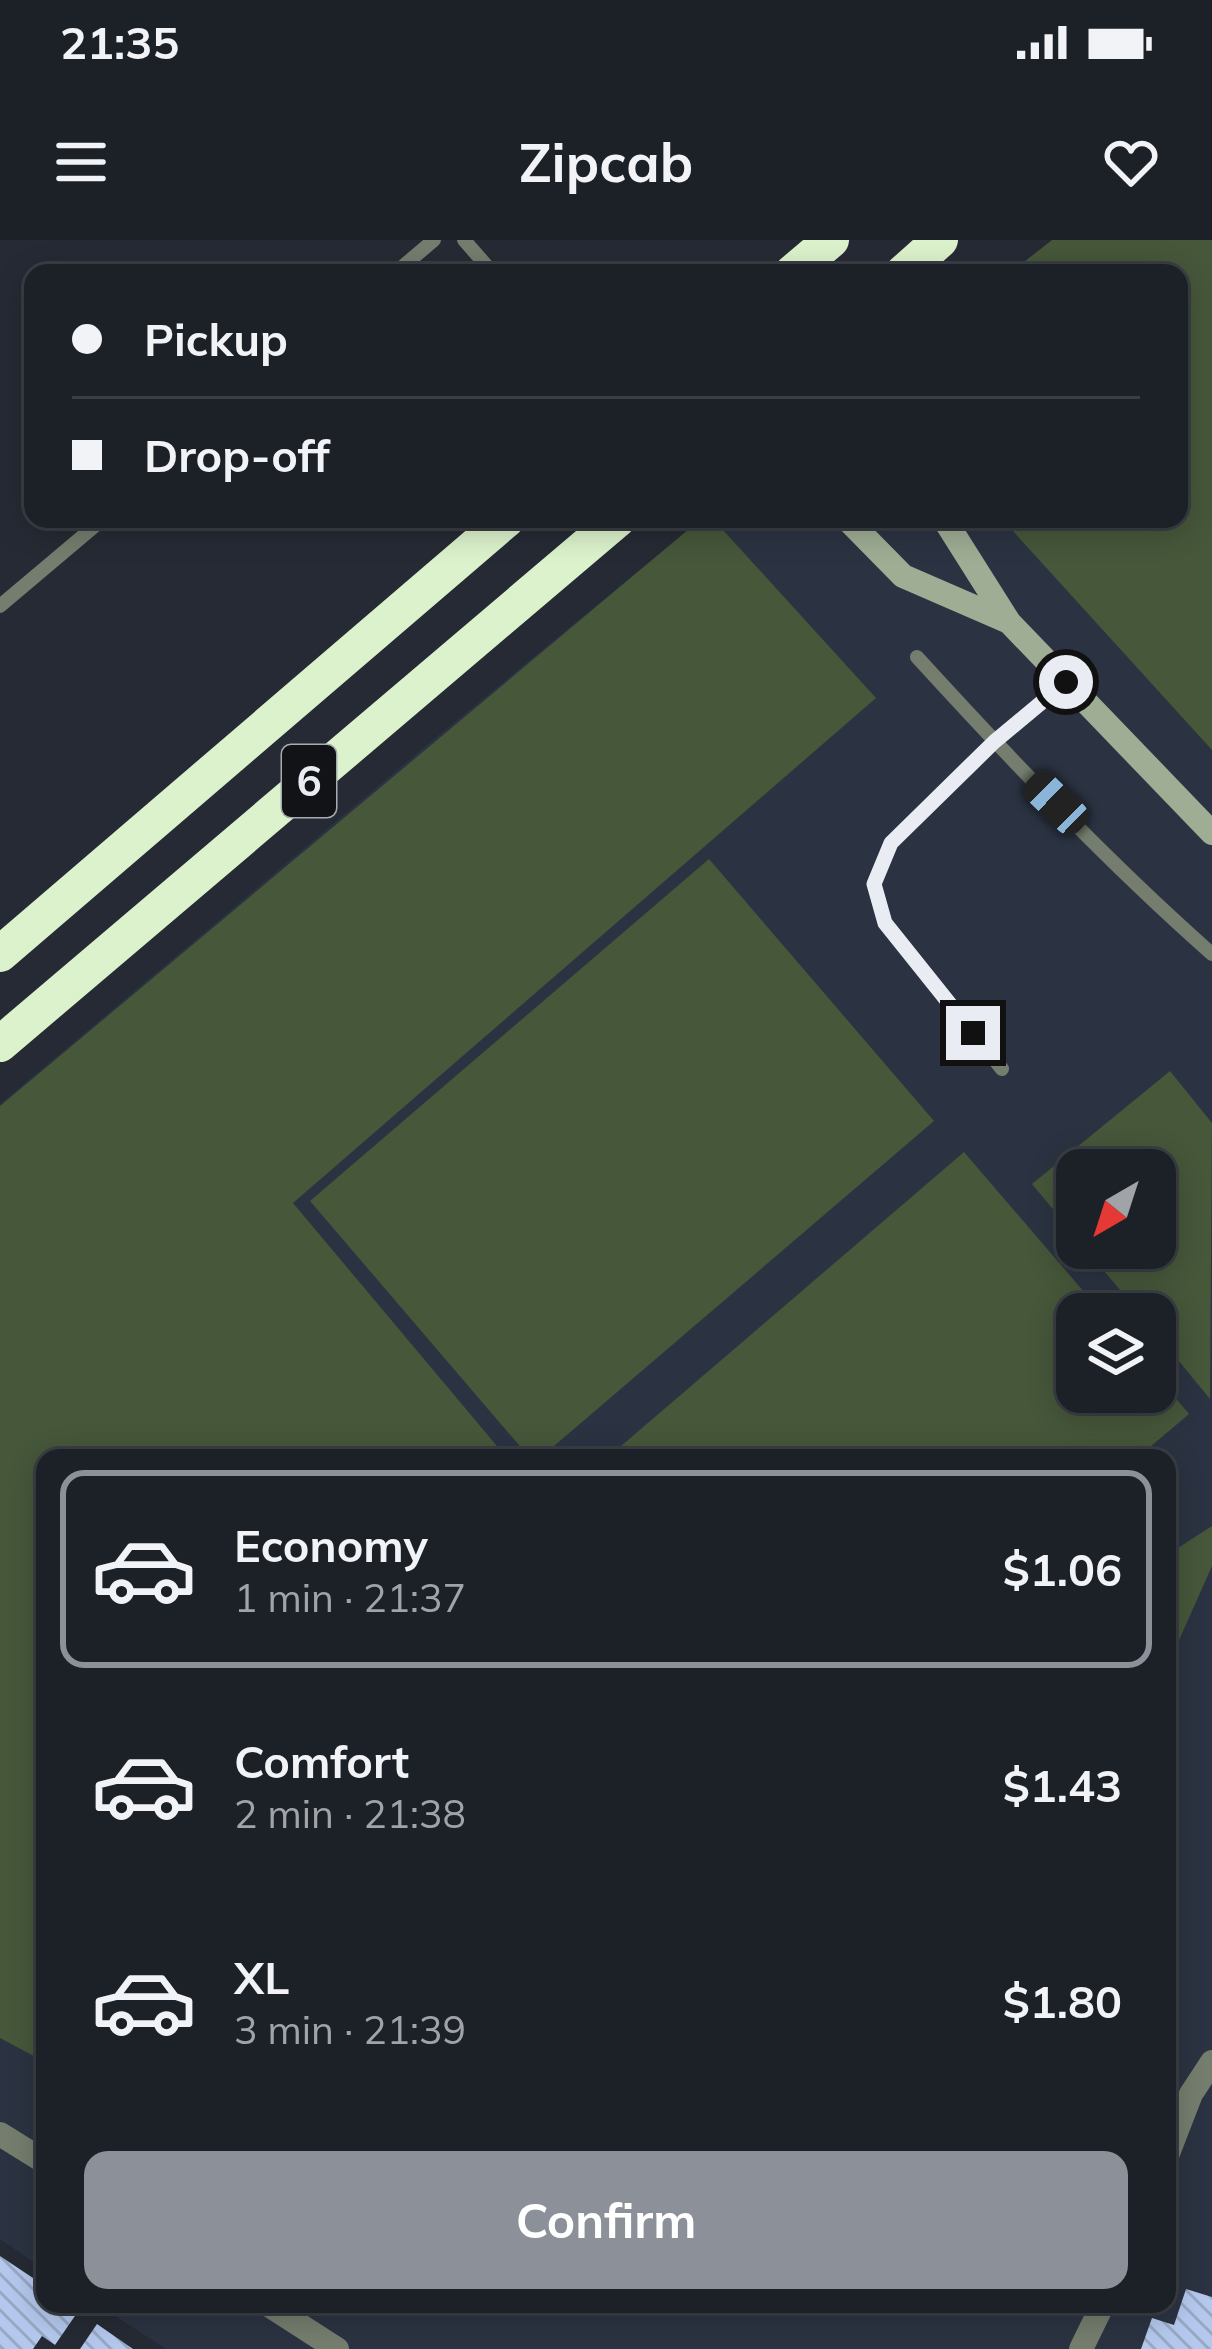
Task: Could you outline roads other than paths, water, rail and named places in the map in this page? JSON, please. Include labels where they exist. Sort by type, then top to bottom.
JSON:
[{"type":"highway","points":[[802,264],[830,240]]},
{"type":"highway","points":[[913,264],[940,240]]},
{"type":"highway","name":"6","points":[[0,955],[497,528]]},
{"type":"highway","name":"6","points":[[0,1044],[606,528]]},
{"type":"street","points":[[857,528],[903,576],[1009,622]]},
{"type":"street","points":[[950,528],[1009,622],[1212,833]]},
{"type":"street","points":[[1176,2133],[1191,2094],[1212,2062]]},
{"type":"street","points":[[0,2134],[36,2156]]},
{"type":"street","points":[[281,2313],[337,2349]]},
{"type":"street","points":[[1081,2349],[1099,2313]]},
{"type":"lane","points":[[406,264],[434,240]]},
{"type":"lane","points":[[464,240],[485,264]]},
{"type":"lane","points":[[2,600],[93,528]]},
{"type":"lane","points":[[917,657],[994,742],[1212,954]]},
{"type":"lane","points":[[1002,1069],[885,923],[874,884],[891,843],[994,742],[1066,682]]}]
